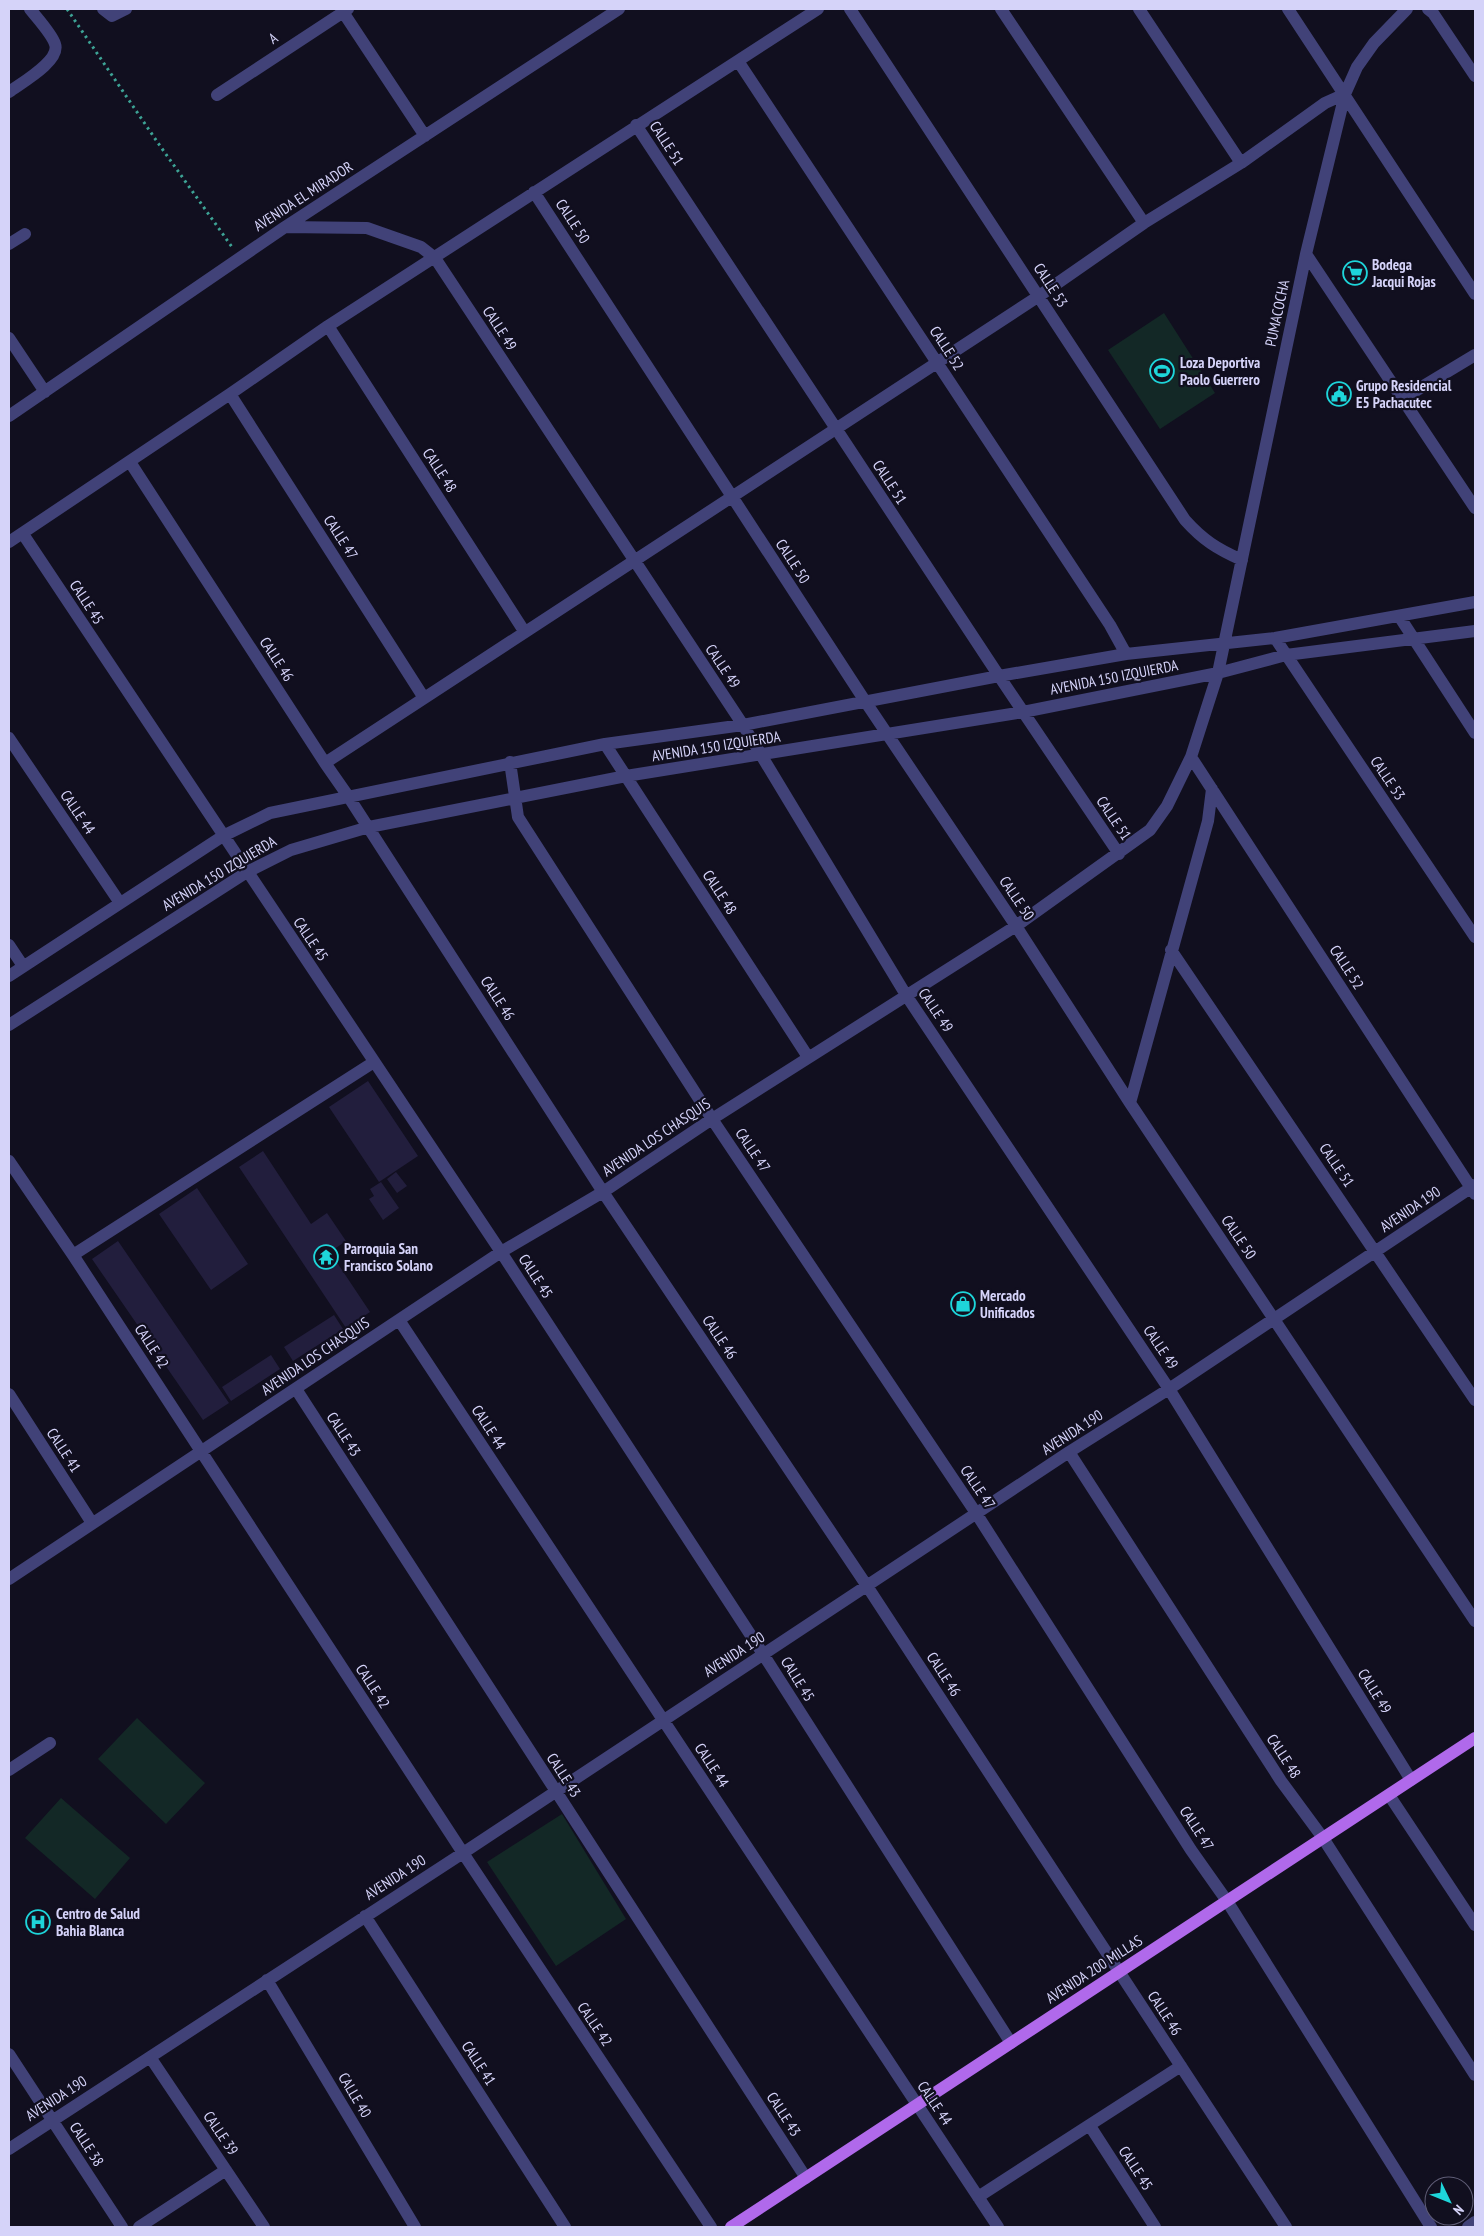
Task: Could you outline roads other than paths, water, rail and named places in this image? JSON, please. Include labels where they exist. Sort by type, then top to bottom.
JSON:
[{"type":"main road","name":"AVENIDA 200 MILLAS","points":[[731,2227],[1475,1738]]},
{"type":"street","points":[[9,92],[50,62],[55,53],[56,44],[30,9]]},
{"type":"street","points":[[103,9],[112,16],[126,9]]},
{"type":"street","points":[[9,542],[130,462],[328,326],[818,9]]},
{"type":"street","name":"CALLE 53","points":[[850,9],[1185,520],[1197,534],[1216,548],[1242,560]]},
{"type":"street","points":[[1001,9],[1144,223]]},
{"type":"street","points":[[1139,9],[1241,163]]},
{"type":"street","points":[[1288,9],[1475,294]]},
{"type":"street","name":"PUMACOCHA","points":[[1225,644],[1306,254],[1345,94],[1357,67],[1374,43],[1407,9]]},
{"type":"street","points":[[1428,9],[1433,13],[1475,76]]},
{"type":"street","points":[[344,10],[425,136]]},
{"type":"street","name":"A","points":[[217,95],[344,10]]},
{"type":"street","name":"AVENIDA EL MIRADOR","points":[[9,416],[285,227],[616,10]]},
{"type":"street","name":"CALLE 52","points":[[738,61],[1110,625],[1126,654]]},
{"type":"street","points":[[325,763],[524,631],[1039,296],[1144,223],[1241,163],[1325,103],[1345,94]]},
{"type":"street","name":"CALLE 51","points":[[636,125],[998,676],[1119,854]]},
{"type":"street","name":"CALLE 50","points":[[534,192],[888,735],[1016,926],[1130,1103],[1475,1621]]},
{"type":"street","points":[[285,227],[367,228],[422,248],[435,258]]},
{"type":"street","points":[[9,244],[25,234]]},
{"type":"street","points":[[1306,254],[1475,508]]},
{"type":"street","name":"CALLE 49","points":[[435,258],[633,561],[743,725],[906,995],[1169,1389],[1411,1780]]},
{"type":"street","name":"CALLE 48","points":[[328,326],[524,631]]},
{"type":"street","points":[[9,338],[45,392]]},
{"type":"street","points":[[1402,399],[1475,355]]},
{"type":"street","name":"CALLE 47","points":[[230,394],[424,698]]},
{"type":"street","name":"CALLE 46","points":[[130,462],[325,763],[369,827],[603,1192],[867,1586],[1286,2227]]},
{"type":"street","name":"CALLE 45","points":[[23,534],[501,1252],[763,1654],[1011,2043]]},
{"type":"street","name":"AVENIDA 150 IZQUIERDA","points":[[9,976],[223,836],[270,813],[510,762],[605,744],[743,725],[998,676],[1126,654],[1275,638],[1475,602]]},
{"type":"street","points":[[1399,616],[1475,733]]},
{"type":"street","name":"AVENIDA 150 IZQUIERDA","points":[[9,1025],[247,872],[291,850],[369,827],[626,776],[761,756],[1023,712],[1218,673],[1286,655],[1475,631]]},
{"type":"street","name":"CALLE 53","points":[[1275,638],[1475,936]]},
{"type":"street","name":"AVENIDA LOS CHASQUIS","points":[[9,1579],[501,1252],[603,1192],[808,1057],[1016,926],[1119,854],[1150,830],[1167,806],[1191,757],[1218,673],[1225,644]]},
{"type":"street","name":"CALLE 44","points":[[9,738],[120,903]]},
{"type":"street","name":"CALLE 48","points":[[605,744],[808,1057]]},
{"type":"street","name":"CALLE 52","points":[[1191,757],[1474,1189]]},
{"type":"street","name":"CALLE 47","points":[[510,762],[518,817],[712,1119],[976,1514],[1191,1850],[1227,1902],[1431,2227]]},
{"type":"street","points":[[1130,1103],[1208,821],[1212,789]]},
{"type":"street","points":[[9,945],[23,966]]},
{"type":"street","name":"CALLE 51","points":[[1171,950],[1475,1400]]},
{"type":"street","points":[[73,1255],[374,1062]]},
{"type":"street","name":"CALLE 42","points":[[9,1161],[73,1255],[462,1853],[711,2227]]},
{"type":"street","name":"AVENIDA 190","points":[[9,2149],[555,1792],[1069,1452],[1169,1389],[1376,1251],[1474,1189]]},
{"type":"street","name":"CALLE 44","points":[[399,1320],[998,2227]]},
{"type":"street","name":"CALLE 43","points":[[296,1389],[806,2178]]},
{"type":"street","name":"CALLE 41","points":[[9,1394],[92,1523]]},
{"type":"street","name":"CALLE 48","points":[[1069,1452],[1281,1781],[1323,1838],[1475,2075]]},
{"type":"street","points":[[9,1770],[50,1743]]},
{"type":"street","points":[[1389,1795],[1475,1925]]},
{"type":"street","name":"CALLE 41","points":[[365,1916],[565,2227]]},
{"type":"street","name":"CALLE 40","points":[[267,1980],[415,2227]]},
{"type":"street","name":"CALLE 38","points":[[9,2054],[122,2227]]},
{"type":"street","name":"CALLE 39","points":[[150,2057],[264,2227]]},
{"type":"street","points":[[978,2198],[1181,2066]]},
{"type":"street","name":"CALLE 45","points":[[1090,2126],[1155,2227]]},
{"type":"street","points":[[139,2227],[226,2170]]},
{"type":"street","points":[[1468,2227],[1475,2222]]},
{"type":"place","name":"Bodega Jacqui Rojas","points":[[1355,273]]},
{"type":"place","name":"Loza Deportiva Paolo Guerrero","points":[[1162,371]]},
{"type":"place","name":"Grupo Residencial E5 Pachacutec","points":[[1339,394]]},
{"type":"place","name":"Parroquia San Francisco Solano","points":[[326,1257]]},
{"type":"place","name":"Mercado Unificados","points":[[963,1304]]},
{"type":"place","name":"Centro de Salud Bahia Blanca","points":[[38,1922]]}]
